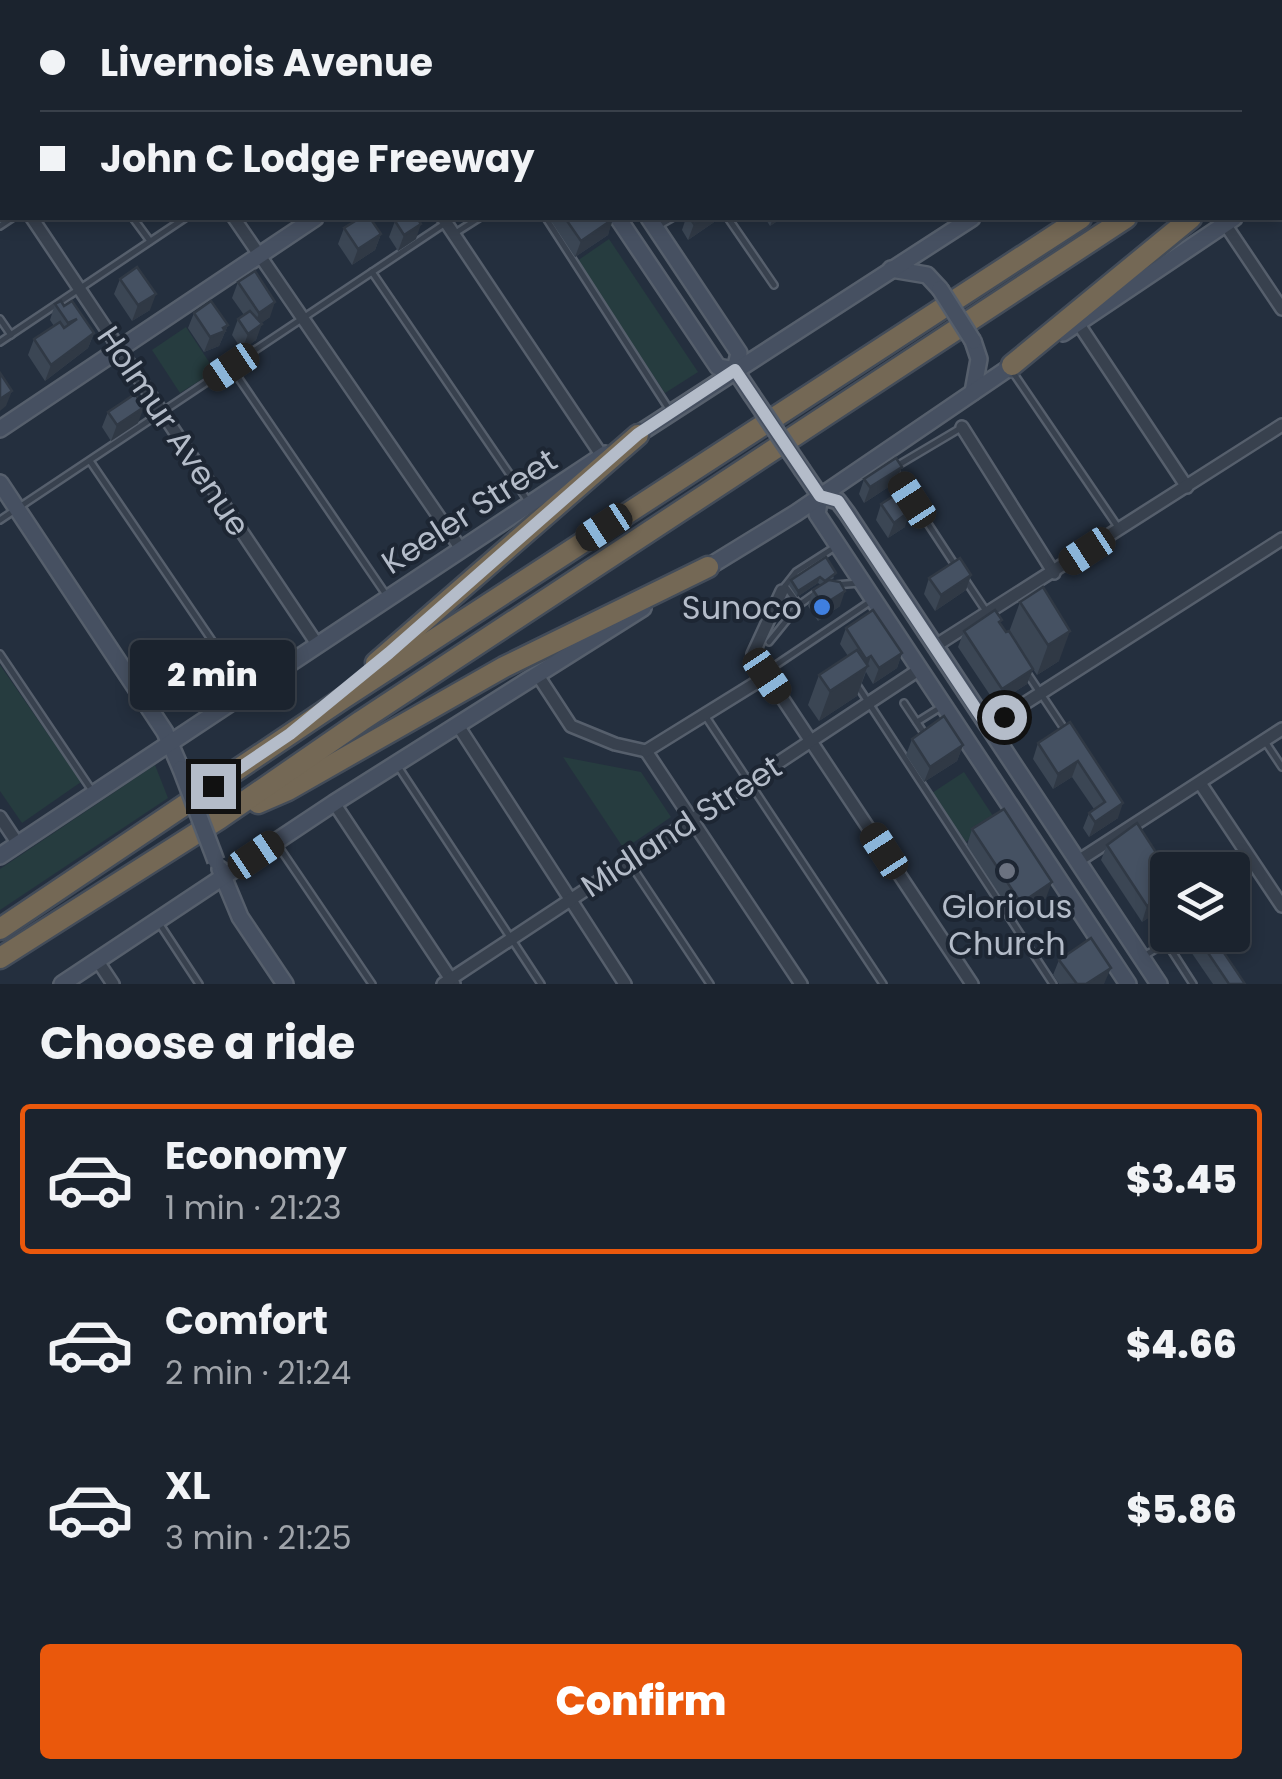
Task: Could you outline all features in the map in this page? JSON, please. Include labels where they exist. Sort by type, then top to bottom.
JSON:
[{"type":"highway","points":[[0,928],[1077,220]]},
{"type":"highway","points":[[0,958],[219,819],[1123,220]]},
{"type":"highway","points":[[1011,366],[1189,220]]},
{"type":"highway","points":[[290,734],[389,653],[638,434]]},
{"type":"highway","points":[[219,819],[288,790],[504,666],[708,568]]},
{"type":"main road","points":[[0,429],[312,220]]},
{"type":"main road","points":[[619,220],[718,367],[735,370]]},
{"type":"main road","points":[[630,220],[657,260],[666,264],[675,258]]},
{"type":"main road","name":"Keeler Street","points":[[0,856],[530,503],[969,220]]},
{"type":"main road","points":[[62,984],[396,763],[820,496],[1229,221]]},
{"type":"main road","points":[[652,223],[739,354],[735,370],[750,394],[820,496],[838,501],[1159,984]]},
{"type":"main road","points":[[891,270],[927,275],[940,289],[974,341],[979,360],[973,392]]},
{"type":"main road","points":[[0,483],[170,743],[240,917],[285,984]]},
{"type":"main road","points":[[820,496],[817,514],[1128,984]]},
{"type":"main road","points":[[862,582],[882,583],[931,657],[964,690]]},
{"type":"main road","points":[[1004,798],[1038,832],[1088,906],[1094,909],[1105,903]]},
{"type":"street","name":"Holmur Avenue","points":[[33,220],[318,644]]},
{"type":"street","points":[[235,220],[461,549]]},
{"type":"street","points":[[1229,221],[1282,309]]},
{"type":"street","points":[[448,224],[602,456]]},
{"type":"street","points":[[1078,323],[1187,486]]},
{"type":"street","points":[[935,646],[1282,426]]},
{"type":"street","points":[[962,427],[1054,572]]},
{"type":"street","points":[[988,727],[1282,539]]},
{"type":"street","points":[[783,588],[753,654],[772,671],[810,741],[972,984]]},
{"type":"street","name":"Midland Street","points":[[449,982],[920,669]]},
{"type":"street","points":[[646,751],[772,671]]},
{"type":"street","points":[[537,674],[572,726],[615,744],[646,751],[801,984]]},
{"type":"street","points":[[457,724],[625,984]]},
{"type":"street","points":[[1078,862],[1282,729]]},
{"type":"street","points":[[1200,783],[1282,906]]},
{"type":"street","points":[[334,803],[449,982]]},
{"type":"street","points":[[0,817],[18,844]]},
{"type":"street","points":[[97,960],[113,984]]},
{"type":"lane","points":[[135,220],[150,242]]},
{"type":"lane","points":[[0,342],[182,220]]},
{"type":"lane","points":[[547,220],[671,412]]},
{"type":"lane","points":[[729,220],[774,285]]},
{"type":"lane","points":[[0,520],[448,224]]},
{"type":"lane","points":[[372,272],[530,503]]},
{"type":"lane","points":[[0,320],[11,335]]},
{"type":"lane","points":[[1011,366],[1120,529]]},
{"type":"lane","points":[[231,367],[388,597]]},
{"type":"lane","points":[[962,427],[905,460],[895,468],[896,476],[998,629]]},
{"type":"lane","points":[[90,461],[247,691]]},
{"type":"lane","points":[[798,605],[783,588],[838,545]]},
{"type":"lane","points":[[818,582],[823,590]]},
{"type":"lane","points":[[768,642],[810,593],[834,583],[862,582]]},
{"type":"lane","points":[[834,583],[845,597]]},
{"type":"lane","points":[[772,671],[874,600]]},
{"type":"lane","points":[[764,626],[778,631]]},
{"type":"lane","points":[[0,654],[94,793]]},
{"type":"lane","points":[[1020,662],[1070,738]]},
{"type":"lane","points":[[849,673],[1053,984]]},
{"type":"lane","points":[[904,703],[924,732]]},
{"type":"lane","points":[[917,722],[944,705]]},
{"type":"lane","points":[[705,715],[883,984]]},
{"type":"lane","points":[[1264,741],[1282,768]]},
{"type":"lane","points":[[396,763],[541,984]]},
{"type":"lane","points":[[1120,813],[1139,842]]},
{"type":"lane","points":[[275,842],[372,984]]},
{"type":"lane","points":[[628,860],[710,984]]},
{"type":"lane","points":[[158,920],[198,984]]},
{"type":"lane","points":[[1142,958],[1151,952]]},
{"type":"lane","points":[[1172,952],[1193,984]]},
{"type":"green space","points":[[609,239],[698,372],[665,393],[577,261]]},
{"type":"green space","points":[[186,327],[215,371],[180,393],[152,350]]},
{"type":"green space","points":[[0,665],[81,782],[22,823],[0,791]]},
{"type":"green space","points":[[563,757],[641,772],[671,817],[624,849]]},
{"type":"green space","points":[[155,765],[168,798],[0,910],[0,869]]},
{"type":"green space","points":[[964,772],[997,822],[966,842],[932,793]]},
{"type":"building","points":[[357,220],[371,220],[381,234],[358,249],[344,228]]},
{"type":"building","points":[[418,220],[421,224],[404,235],[395,221]]},
{"type":"building","points":[[566,220],[612,220],[581,241]]},
{"type":"building","points":[[137,267],[156,294],[138,305],[120,279]]},
{"type":"building","points":[[255,271],[275,302],[259,313],[238,282]]},
{"type":"building","points":[[61,301],[64,306],[72,301],[94,333],[51,365],[34,339],[60,322],[64,328],[77,319],[68,323],[55,304]]},
{"type":"building","points":[[211,301],[228,325],[223,328],[225,331],[210,337],[194,313]]},
{"type":"building","points":[[250,311],[262,324],[248,334],[238,319]]},
{"type":"building","points":[[0,373],[12,391],[0,399]]},
{"type":"building","points":[[135,394],[144,407],[117,425],[108,412]]},
{"type":"building","points":[[896,458],[902,467],[870,487],[864,479]]},
{"type":"building","points":[[898,493],[910,511],[894,523],[881,504]]},
{"type":"building","points":[[826,557],[836,573],[825,581],[820,577],[798,591],[791,580]]},
{"type":"building","points":[[960,558],[971,575],[941,595],[929,578]]},
{"type":"building","points":[[829,580],[840,582],[845,591],[823,605],[813,590]]},
{"type":"building","points":[[1043,587],[1070,631],[1048,645],[1020,602]]},
{"type":"building","points":[[873,610],[902,653],[879,668],[871,656],[866,659],[846,628]]},
{"type":"building","points":[[995,610],[1002,620],[999,622],[1033,669],[1002,689],[964,631]]},
{"type":"building","points":[[857,650],[868,666],[830,691],[819,675]]},
{"type":"building","points":[[944,716],[963,745],[930,767],[912,739]]},
{"type":"building","points":[[1070,722],[1123,803],[1095,822],[1089,813],[1105,802],[1078,761],[1058,774],[1038,743]]},
{"type":"building","points":[[1004,809],[1052,882],[1021,903],[972,829]]},
{"type":"building","points":[[1137,823],[1156,852],[1150,852],[1150,904],[1147,906],[1107,845]]},
{"type":"building","points":[[1091,938],[1111,968],[1086,984],[1077,984],[1059,960]]},
{"type":"building","points":[[1207,952],[1223,952],[1245,984],[1229,984]]},
{"type":"place","name":"Sunoco","points":[[822,607]]},
{"type":"place","name":"Glorious Church","points":[[1007,871]]},
{"type":"route","points":[[213,786],[290,734],[389,653],[638,434],[735,370],[820,496],[838,501],[988,727],[1004,717]]}]
